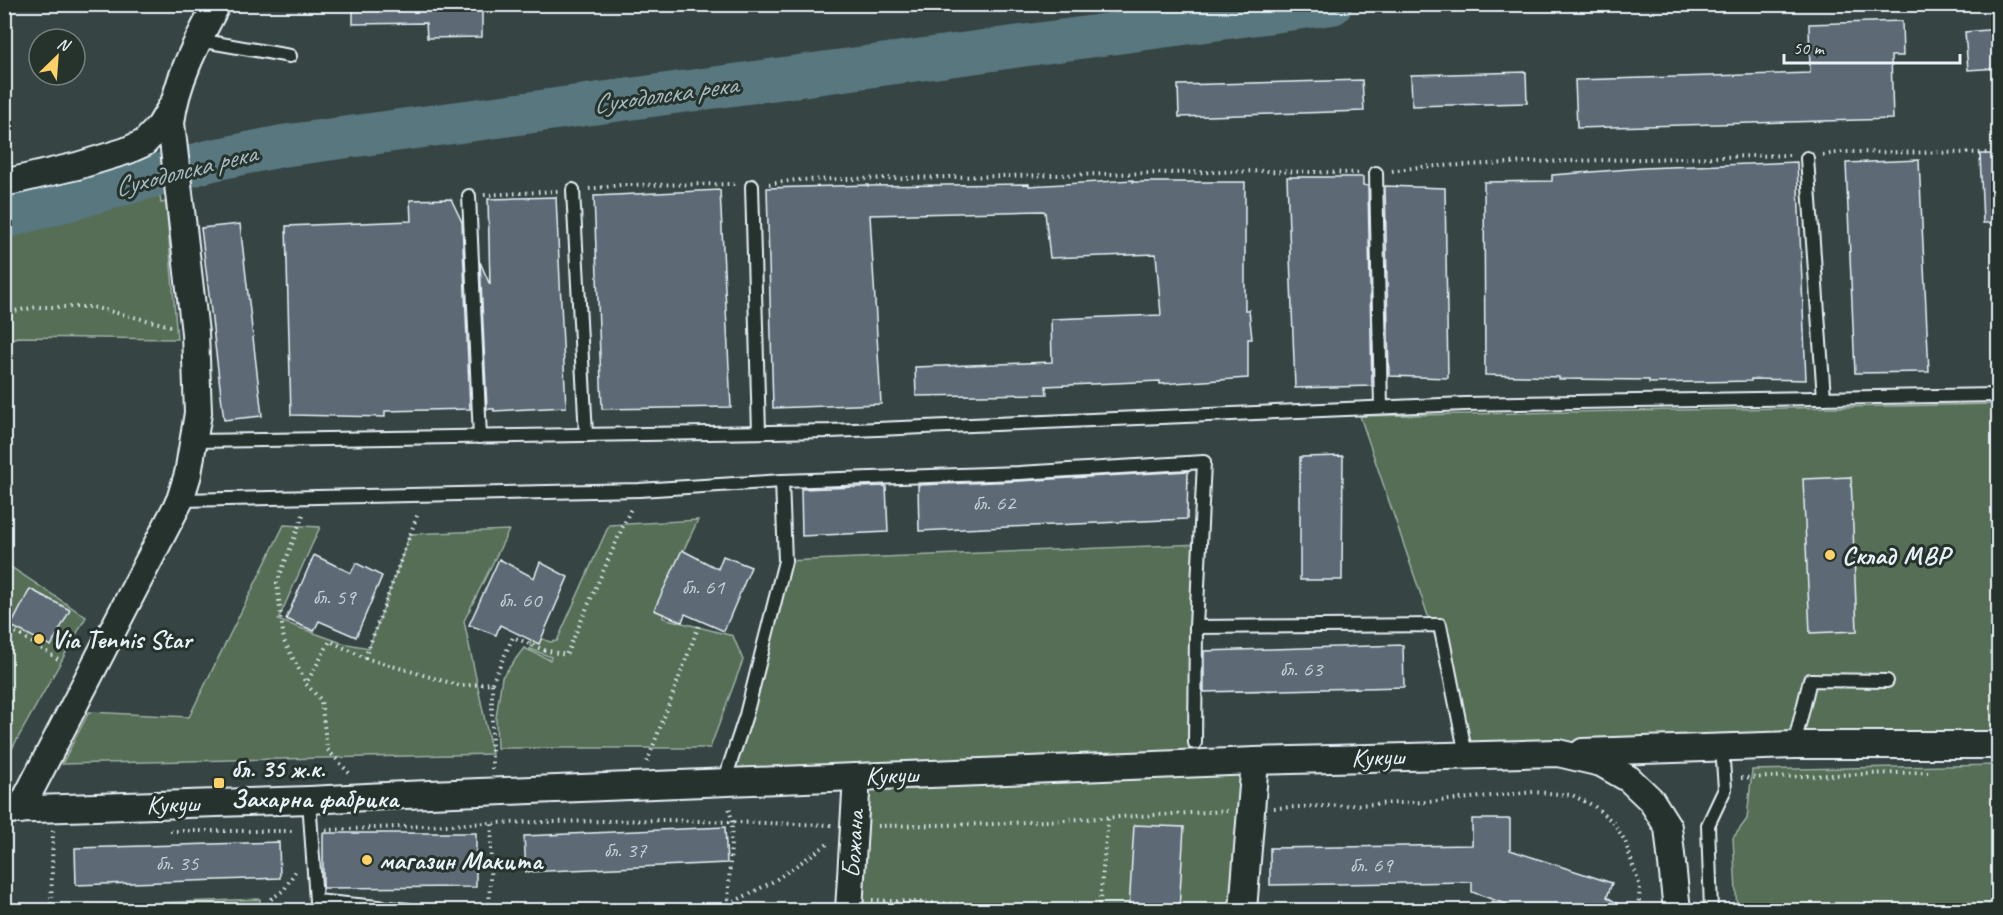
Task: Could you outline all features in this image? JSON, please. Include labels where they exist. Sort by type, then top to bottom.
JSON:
[{"type":"street","points":[[4,183],[77,166],[144,143],[160,126],[173,104],[198,40],[217,4]]},
{"type":"street","points":[[12,810],[180,500],[198,413],[195,333],[172,143],[173,104]]},
{"type":"street","points":[[1558,753],[1794,745],[1998,745]]},
{"type":"street","name":"Кукуш","points":[[12,810],[56,824],[309,800],[493,791],[1255,761],[1558,753],[1601,763],[1629,779],[1651,800],[1668,827],[1677,910]]},
{"type":"street","points":[[1244,910],[1255,761]]},
{"type":"street","name":"Божана","points":[[849,905],[857,777]]},
{"type":"lane","points":[[198,40],[290,56]]},
{"type":"lane","points":[[1807,158],[1824,398]]},
{"type":"lane","points":[[1376,173],[1382,407]]},
{"type":"lane","points":[[752,186],[759,432]]},
{"type":"lane","points":[[573,190],[586,435]]},
{"type":"lane","points":[[469,196],[480,437]]},
{"type":"lane","points":[[193,441],[759,432],[1382,407],[1998,395]]},
{"type":"lane","points":[[180,500],[639,490],[782,481],[1019,473],[1204,462],[1196,627],[1195,743]]},
{"type":"lane","points":[[724,782],[746,715],[784,561],[782,481]]},
{"type":"lane","points":[[1196,627],[1440,625],[1466,755]]},
{"type":"lane","points":[[1794,745],[1810,680],[1887,681]]},
{"type":"lane","points":[[1711,910],[1708,825],[1725,789],[1722,747]]},
{"type":"lane","points":[[309,800],[316,901],[409,910]]},
{"type":"path","points":[[469,196],[633,185],[725,183],[752,186],[796,180],[1266,171],[1376,173],[1419,167],[1544,162],[1790,154],[1807,158],[1843,152],[1998,153]]},
{"type":"path","points":[[4,314],[38,307],[92,307],[195,333]]},
{"type":"path","points":[[489,910],[493,791],[492,683],[513,637],[544,650],[566,655],[639,490]]},
{"type":"path","points":[[365,658],[425,495]]},
{"type":"path","points":[[310,497],[277,583],[284,641],[306,684],[321,700],[327,749],[349,772],[351,798]]},
{"type":"path","points":[[638,785],[699,625]]},
{"type":"path","points":[[11,629],[61,661]]},
{"type":"path","points":[[306,684],[330,641],[365,658],[461,686],[492,683]]},
{"type":"path","points":[[1725,779],[1939,771]]},
{"type":"path","points":[[161,831],[312,830],[492,823],[664,820],[854,826],[992,824],[1251,809],[1428,802],[1534,792],[1572,795],[1594,806],[1614,823],[1625,841],[1640,887],[1638,910]]},
{"type":"path","points":[[1099,910],[1108,818]]},
{"type":"path","points":[[728,906],[732,822]]},
{"type":"path","points":[[51,910],[56,824]]},
{"type":"path","points":[[718,910],[774,881],[854,826]]},
{"type":"path","points":[[266,910],[271,899],[284,890],[297,867]]},
{"type":"path","points":[[849,905],[899,900],[1036,910]]},
{"type":"green space","points":[[160,195],[161,203],[166,202],[177,339],[17,337],[5,342],[5,235]]},
{"type":"green space","points":[[1998,404],[1998,745],[1475,754],[1360,416]]},
{"type":"green space","points":[[698,520],[666,587],[663,618],[733,636],[743,660],[710,748],[497,748],[496,718],[502,677],[524,648],[550,660],[551,657],[530,649],[531,634],[550,642],[557,641],[609,525]]},
{"type":"green space","points":[[284,525],[320,527],[278,620],[342,643],[369,648],[410,534],[509,530],[464,621],[492,754],[62,764],[89,712],[189,717]]},
{"type":"green space","points":[[1201,544],[1195,763],[1255,761],[1243,910],[849,910],[857,777],[724,782],[785,561]]},
{"type":"green space","name":"Via Tennis Star","points":[[4,546],[8,565],[86,617],[5,761]]},
{"type":"green space","points":[[1998,765],[1998,910],[1737,910],[1733,838],[1747,819],[1752,770]]},
{"type":"green space","points":[[260,899],[260,910],[51,910],[51,907]]},
{"type":"water","points":[[155,161],[160,195],[5,235],[5,201]]},
{"type":"building","points":[[353,4],[482,4],[482,37],[427,38],[426,23],[353,24]]},
{"type":"building","points":[[1902,21],[1903,56],[1891,56],[1893,119],[1577,128],[1575,80],[1810,73],[1809,24]]},
{"type":"building","points":[[1998,29],[1998,68],[1968,70],[1965,32]]},
{"type":"building","points":[[1526,72],[1527,103],[1412,106],[1411,75]]},
{"type":"building","points":[[1362,80],[1364,111],[1179,117],[1178,85]]},
{"type":"building","points":[[1980,154],[1998,154],[1998,223],[1983,223]]},
{"type":"building","points":[[1919,160],[1929,372],[1855,373],[1846,163]]},
{"type":"building","points":[[1797,162],[1806,380],[1751,379],[1751,381],[1649,383],[1649,380],[1485,375],[1484,182],[1552,181],[1552,175],[1643,168]]},
{"type":"building","points":[[1287,177],[1363,177],[1363,185],[1368,186],[1372,386],[1295,388]]},
{"type":"building","points":[[1133,180],[1133,182],[1245,182],[1245,310],[1249,310],[1252,339],[1248,339],[1248,378],[1160,384],[1160,381],[1046,386],[1047,394],[916,396],[915,367],[1052,362],[1051,319],[1161,315],[1156,254],[1050,258],[1045,212],[1043,211],[870,215],[881,404],[773,408],[767,188],[868,185],[1029,184],[1029,186]]},
{"type":"building","points":[[1385,186],[1445,188],[1448,378],[1389,376]]},
{"type":"building","points":[[720,190],[731,407],[602,409],[594,196]]},
{"type":"building","points":[[556,197],[566,407],[494,411],[494,409],[487,409],[480,262],[490,285],[488,199]]},
{"type":"building","points":[[451,199],[462,222],[470,409],[385,411],[385,417],[291,415],[286,226],[411,221],[410,200]]},
{"type":"building","points":[[240,224],[262,416],[224,420],[201,228]]},
{"type":"building","points":[[1343,456],[1342,580],[1300,580],[1300,457]]},
{"type":"building","points":[[1188,471],[1187,519],[919,531],[918,485]]},
{"type":"building","name":"Склад МВР","points":[[1851,477],[1857,631],[1810,633],[1803,479]]},
{"type":"building","points":[[886,486],[888,532],[802,536],[801,489]]},
{"type":"building","points":[[682,550],[718,569],[723,556],[751,567],[724,631],[685,614],[682,622],[654,610]]},
{"type":"building","points":[[314,555],[351,573],[356,563],[382,576],[356,637],[319,621],[314,631],[286,619]]},
{"type":"building","points":[[499,559],[534,578],[540,562],[568,577],[539,644],[500,625],[496,635],[469,625]]},
{"type":"building","points":[[30,589],[70,610],[51,646],[11,626]]},
{"type":"building","points":[[1403,645],[1404,687],[1204,692],[1204,651]]},
{"type":"building","points":[[1472,819],[1510,819],[1510,850],[1612,883],[1607,897],[1628,910],[1522,910],[1472,892],[1472,882],[1270,885],[1270,848],[1472,845]]},
{"type":"building","points":[[1134,825],[1184,827],[1179,910],[1129,910]]},
{"type":"building","points":[[725,827],[727,863],[526,872],[524,836]]},
{"type":"building","points":[[323,833],[476,833],[476,887],[323,888]]},
{"type":"building","points":[[279,842],[280,878],[76,885],[75,848]]},
{"type":"waterway","name":"Суходолска река","points":[[4,218],[208,161],[282,146],[1332,4]]},
{"type":"place","name":"Склад МВР","points":[[1830,555]]},
{"type":"place","name":"Via Tennis Star","points":[[39,639]]},
{"type":"place","name":"бл. 35 ж.к. Захарна фабрика","points":[[219,783]]},
{"type":"place","name":"магазин Макита","points":[[367,860]]}]
